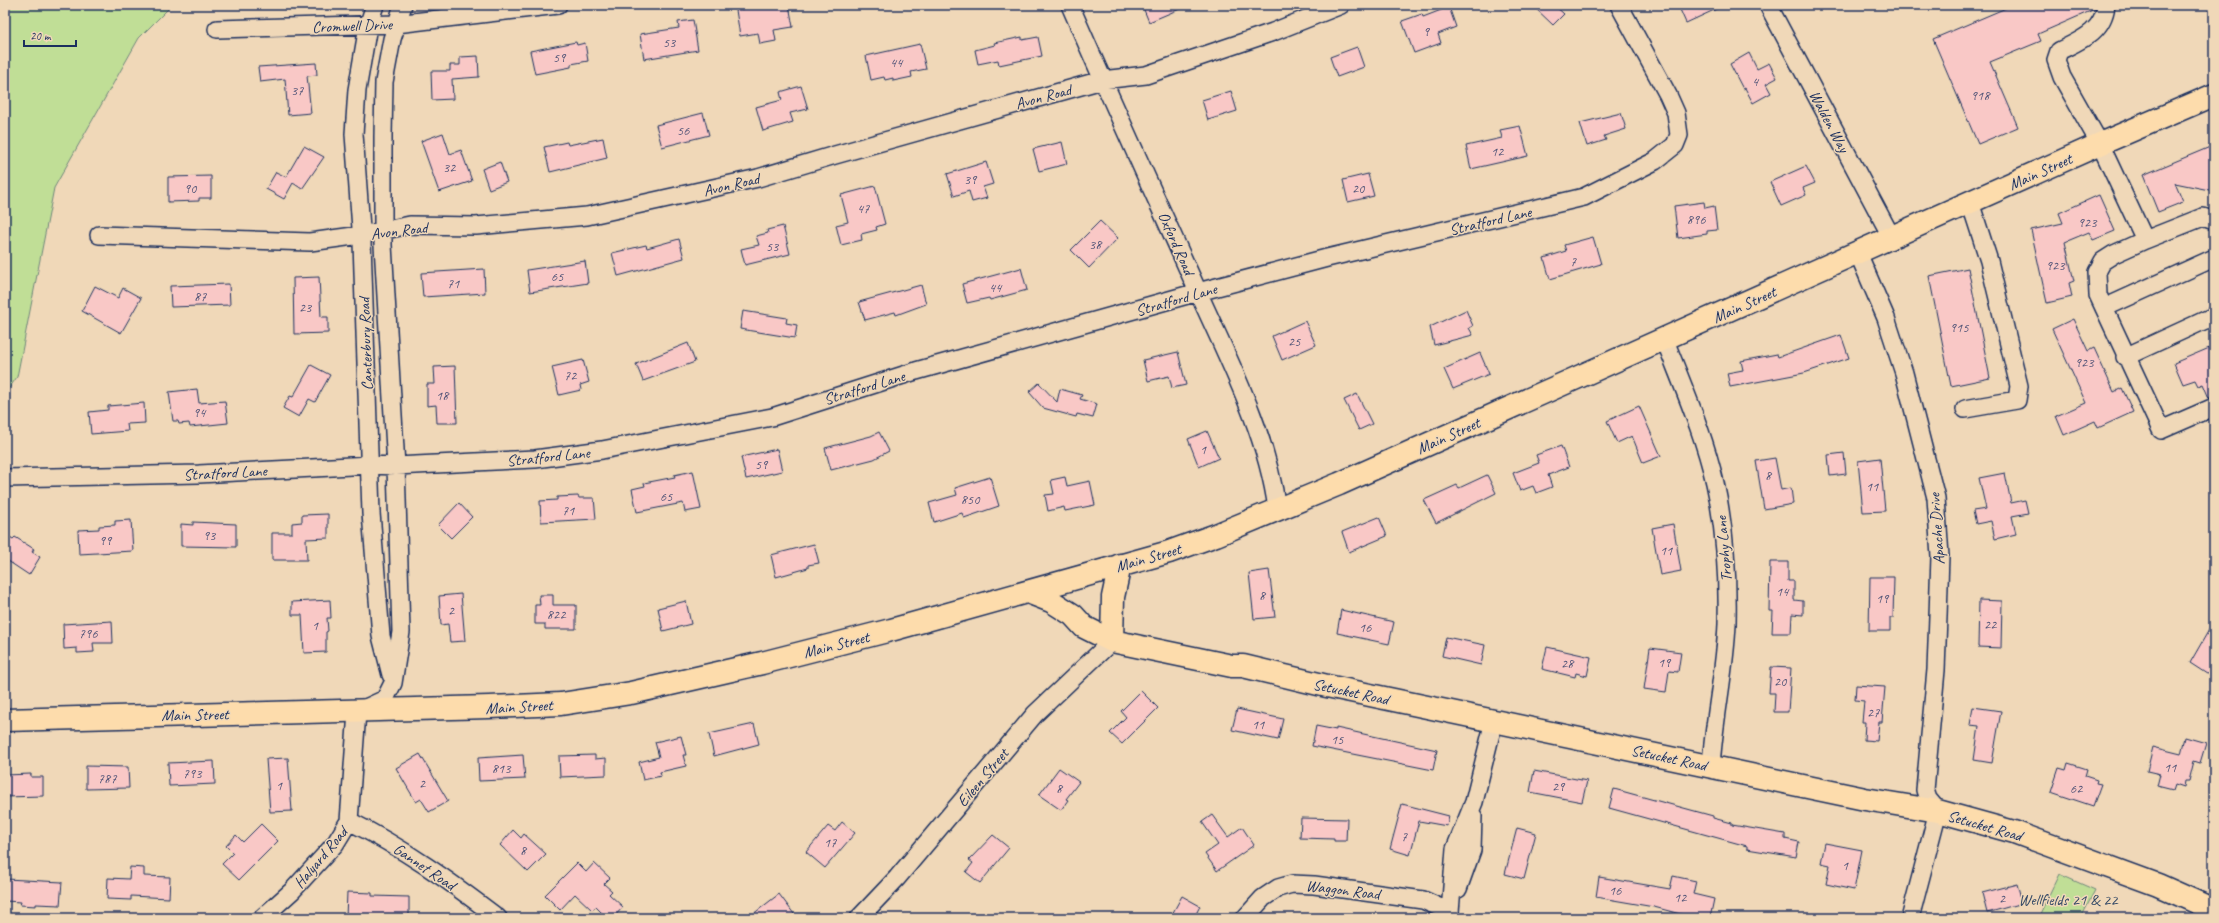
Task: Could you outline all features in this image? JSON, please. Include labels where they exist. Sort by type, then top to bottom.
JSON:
[{"type":"main road","name":"Main Street","points":[[5,720],[169,715],[357,712],[561,704],[631,693],[770,661],[1028,592],[1170,552],[1216,535],[1339,484],[1665,340],[2100,144],[2214,95]]},
{"type":"main road","points":[[1112,642],[1113,597],[1120,565]]},
{"type":"main road","name":"Setucket Road","points":[[1028,592],[1051,601],[1073,615],[1084,627],[1112,642],[1243,666],[1327,686],[1865,799],[1938,811],[2014,832],[2158,885],[2214,910]]},
{"type":"street","name":"Canterbury Road","points":[[375,5],[368,26],[357,90],[354,134],[361,235],[371,513],[381,636],[393,683]]},
{"type":"street","name":"Canterbury Road","points":[[357,712],[385,699],[393,683],[401,632],[396,466],[383,231],[384,82],[396,24],[403,5]]},
{"type":"street","name":"Cromwell Drive","points":[[217,28],[368,26],[558,5]]},
{"type":"street","name":"Oxford Road","points":[[1070,5],[1102,80],[1235,374],[1265,451],[1273,478],[1278,509]]},
{"type":"street","name":"Avon Road","points":[[99,235],[310,242],[361,235],[410,225],[476,226],[587,216],[758,178],[842,152],[1102,80],[1146,75],[1273,32],[1342,5]]},
{"type":"street","name":"Stratford Lane","points":[[5,478],[199,474],[370,465],[396,466],[535,459],[602,450],[772,417],[916,371],[1198,292],[1327,258],[1584,197],[1613,184],[1668,153],[1675,145],[1679,128],[1676,113],[1668,95],[1619,5]]},
{"type":"street","name":"Walden Way","points":[[1768,5],[1892,238]]},
{"type":"street","points":[[2106,5],[2105,14],[2098,28],[2089,36],[2059,51],[2056,60],[2062,77],[2100,144],[2145,240]]},
{"type":"street","points":[[1965,409],[2016,400],[2019,386],[1989,261],[1970,202]]},
{"type":"street","points":[[2214,221],[2203,217],[2145,240],[2103,261],[2097,272],[2096,284],[2098,295],[2125,357],[2161,430],[2214,407]]},
{"type":"street","name":"Apache Drive","points":[[1858,253],[1886,318],[1904,373],[1936,498],[1940,556],[1936,670],[1924,790],[1928,799],[1938,811]]},
{"type":"street","points":[[2104,308],[2214,258]]},
{"type":"street","points":[[2125,357],[2214,316]]},
{"type":"street","name":"Trophy Lane","points":[[1665,340],[1700,431],[1715,483],[1721,521],[1727,578],[1727,625],[1711,766]]},
{"type":"street","name":"Eileen Street","points":[[859,918],[896,878],[1035,714],[1112,642]]},
{"type":"street","name":"Halyard Road","points":[[262,918],[292,891],[330,850],[349,821],[357,712]]},
{"type":"street","points":[[1449,915],[1472,850],[1474,802],[1494,721]]},
{"type":"street","points":[[1910,918],[1938,811]]},
{"type":"street","name":"Gannet Road","points":[[349,821],[382,837],[465,892],[498,918]]},
{"type":"street","name":"Waggon Road","points":[[1245,918],[1263,898],[1278,888],[1292,884],[1314,885],[1423,900],[1449,915]]},
{"type":"green space","points":[[5,5],[172,5],[139,38],[54,188],[17,377],[5,394]]},
{"type":"green space","name":"Wellfields 21 & 22","points":[[2059,874],[2095,890],[2081,918],[2038,918]]},
{"type":"building","points":[[767,5],[789,5],[793,27],[774,30],[776,41],[760,44],[758,33],[740,36],[736,10]]},
{"type":"building","points":[[1142,5],[1189,5],[1149,22]]},
{"type":"building","points":[[1532,5],[1554,5],[1564,14],[1553,25]]},
{"type":"building","points":[[1678,5],[1725,5],[1686,23]]},
{"type":"building","points":[[2013,5],[2096,5],[2095,9],[2038,34],[2041,41],[1990,62],[2018,127],[1978,144],[1933,39]]},
{"type":"building","points":[[1449,7],[1456,27],[1438,34],[1441,43],[1414,53],[1402,21],[1422,14],[1423,17]]},
{"type":"building","points":[[693,20],[698,50],[644,59],[640,34],[679,28],[678,22]]},
{"type":"building","points":[[1022,37],[1022,40],[1038,37],[1042,56],[999,65],[998,60],[978,64],[975,50],[995,45],[994,43]]},
{"type":"building","points":[[576,42],[577,45],[585,43],[588,61],[571,64],[571,67],[535,74],[530,51]]},
{"type":"building","points":[[920,44],[926,69],[911,72],[912,77],[893,81],[893,78],[885,80],[884,77],[871,80],[866,56]]},
{"type":"building","points":[[1357,47],[1364,67],[1337,77],[1330,57]]},
{"type":"building","points":[[1749,53],[1757,69],[1769,63],[1777,78],[1766,84],[1771,93],[1753,103],[1745,88],[1743,89],[1730,64]]},
{"type":"building","points":[[478,56],[479,77],[452,79],[453,99],[432,100],[431,71],[450,71],[450,65],[460,65],[460,57]]},
{"type":"building","points":[[316,63],[317,75],[307,76],[311,113],[288,115],[285,79],[260,82],[258,67]]},
{"type":"building","points":[[801,86],[808,109],[790,113],[793,122],[763,131],[756,107],[782,100],[780,92]]},
{"type":"building","points":[[1231,91],[1237,111],[1208,120],[1202,100]]},
{"type":"building","points":[[703,113],[709,135],[662,147],[656,125]]},
{"type":"building","points":[[1621,113],[1626,129],[1604,136],[1606,140],[1587,146],[1580,123]]},
{"type":"building","points":[[1520,126],[1528,156],[1471,169],[1466,146],[1502,138],[1500,130]]},
{"type":"building","points":[[443,133],[450,154],[461,150],[472,181],[439,192],[421,141]]},
{"type":"building","points":[[603,138],[607,158],[550,172],[544,147],[567,142],[568,145]]},
{"type":"building","points":[[1062,142],[1067,164],[1039,171],[1033,149]]},
{"type":"building","points":[[304,146],[324,157],[302,189],[293,183],[284,199],[266,189],[276,172],[286,177]]},
{"type":"building","points":[[2210,147],[2214,157],[2214,191],[2175,183],[2183,202],[2158,212],[2143,175]]},
{"type":"building","points":[[500,162],[507,182],[489,189],[482,169]]},
{"type":"building","points":[[986,162],[993,184],[983,187],[987,198],[972,202],[969,191],[954,196],[947,174]]},
{"type":"building","points":[[1806,166],[1815,183],[1803,188],[1806,195],[1781,206],[1770,182]]},
{"type":"building","points":[[1368,174],[1374,196],[1348,202],[1343,180]]},
{"type":"building","points":[[211,176],[211,198],[199,198],[199,201],[168,202],[168,177]]},
{"type":"building","points":[[875,186],[885,224],[876,227],[877,230],[861,234],[862,240],[841,245],[836,225],[848,222],[841,195]]},
{"type":"building","points":[[2099,195],[2115,231],[2093,240],[2089,232],[2065,242],[2074,281],[2069,283],[2072,297],[2047,303],[2031,230],[2063,223],[2059,213]]},
{"type":"building","points":[[1704,202],[1705,208],[1714,206],[1717,230],[1707,231],[1707,234],[1678,238],[1674,206]]},
{"type":"building","points":[[1100,221],[1118,238],[1089,268],[1071,250]]},
{"type":"building","points":[[783,226],[790,254],[745,265],[741,249],[759,245],[756,236],[768,233],[767,230]]},
{"type":"building","points":[[1593,237],[1601,264],[1550,279],[1544,258],[1566,251],[1564,245]]},
{"type":"building","points":[[679,239],[684,258],[618,276],[612,253],[646,245],[647,248]]},
{"type":"building","points":[[585,261],[588,283],[530,292],[527,270]]},
{"type":"building","points":[[1021,268],[1027,290],[990,300],[989,298],[967,303],[962,284]]},
{"type":"building","points":[[1968,268],[1990,378],[1951,386],[1929,276]]},
{"type":"building","points":[[484,269],[485,293],[423,297],[421,273]]},
{"type":"building","points":[[319,277],[321,317],[328,317],[328,333],[294,334],[293,278]]},
{"type":"building","points":[[229,284],[230,305],[171,307],[170,286]]},
{"type":"building","points":[[921,285],[926,304],[896,315],[895,312],[865,320],[859,302]]},
{"type":"building","points":[[95,286],[118,298],[123,288],[141,298],[121,333],[82,311]]},
{"type":"building","points":[[1466,310],[1473,326],[1469,328],[1473,335],[1434,345],[1430,327]]},
{"type":"building","points":[[743,311],[787,318],[786,323],[797,325],[795,338],[740,329]]},
{"type":"building","points":[[2073,319],[2088,351],[2094,348],[2114,392],[2122,388],[2133,412],[2098,428],[2095,421],[2064,435],[2056,416],[2086,403],[2052,329]]},
{"type":"building","points":[[1305,321],[1316,345],[1282,360],[1272,336]]},
{"type":"building","points":[[1841,335],[1849,358],[1804,373],[1730,387],[1727,373],[1743,370],[1741,361],[1777,354],[1778,357]]},
{"type":"building","points":[[688,343],[695,362],[643,381],[636,364]]},
{"type":"building","points":[[2214,346],[2214,397],[2209,398],[2203,384],[2198,386],[2195,380],[2183,384],[2174,363]]},
{"type":"building","points":[[1178,352],[1186,385],[1172,388],[1169,376],[1148,381],[1143,360]]},
{"type":"building","points":[[1480,353],[1489,374],[1453,389],[1444,369]]},
{"type":"building","points":[[583,360],[589,382],[580,385],[581,390],[559,395],[552,367]]},
{"type":"building","points":[[311,365],[330,375],[315,402],[309,399],[299,417],[283,408],[290,396],[293,397]]},
{"type":"building","points":[[455,366],[457,423],[437,423],[436,405],[427,406],[427,384],[435,384],[434,367]]},
{"type":"building","points":[[1039,383],[1057,402],[1060,389],[1082,395],[1080,399],[1097,404],[1093,418],[1077,414],[1076,417],[1043,408],[1029,392]]},
{"type":"building","points":[[197,389],[199,403],[225,401],[228,423],[190,427],[189,423],[179,424],[178,421],[173,421],[169,392]]},
{"type":"building","points":[[1357,394],[1372,424],[1359,430],[1344,400]]},
{"type":"building","points":[[144,403],[145,423],[127,424],[128,431],[91,434],[89,412],[108,410],[108,406]]},
{"type":"building","points":[[1639,406],[1661,456],[1643,463],[1632,436],[1617,443],[1607,421]]},
{"type":"building","points":[[1207,431],[1219,458],[1199,467],[1188,439]]},
{"type":"building","points":[[879,432],[889,451],[874,459],[831,470],[825,448],[871,436]]},
{"type":"building","points":[[1561,446],[1569,467],[1548,475],[1552,487],[1536,493],[1533,486],[1520,491],[1513,473],[1539,463],[1536,455]]},
{"type":"building","points":[[777,449],[782,471],[746,479],[741,457]]},
{"type":"building","points":[[1844,453],[1846,474],[1830,476],[1828,455]]},
{"type":"building","points":[[1775,458],[1781,490],[1791,488],[1793,504],[1764,509],[1756,461]]},
{"type":"building","points":[[1880,458],[1885,511],[1863,512],[1858,461]]},
{"type":"building","points":[[693,471],[701,509],[685,512],[683,503],[637,512],[632,489],[645,486],[644,483],[675,477],[674,475]]},
{"type":"building","points":[[2005,473],[2011,503],[2025,500],[2028,513],[2012,516],[2016,534],[1995,539],[1991,521],[1976,524],[1973,511],[1986,509],[1979,478]]},
{"type":"building","points":[[1487,475],[1496,493],[1436,523],[1424,500],[1457,485],[1459,488]]},
{"type":"building","points":[[990,477],[999,506],[964,518],[962,513],[934,522],[929,503],[957,495],[955,488]]},
{"type":"building","points":[[1065,477],[1067,486],[1090,481],[1095,505],[1065,511],[1064,507],[1048,511],[1045,495],[1054,494],[1051,480]]},
{"type":"building","points":[[578,496],[579,498],[594,498],[596,519],[541,522],[540,501],[557,500],[557,497]]},
{"type":"building","points":[[459,503],[472,517],[451,538],[438,525]]},
{"type":"building","points":[[328,514],[328,538],[306,539],[307,560],[272,560],[272,533],[292,533],[292,523],[302,522],[302,515]]},
{"type":"building","points":[[1379,517],[1387,536],[1349,552],[1342,532]]},
{"type":"building","points":[[131,520],[133,551],[79,554],[78,530],[99,529],[99,526],[115,525],[115,521]]},
{"type":"building","points":[[193,522],[236,524],[236,547],[181,546],[181,524],[193,525]]},
{"type":"building","points":[[1673,524],[1681,571],[1660,575],[1652,528]]},
{"type":"building","points":[[5,534],[13,539],[15,537],[34,549],[32,552],[40,557],[29,575],[5,559]]},
{"type":"building","points":[[814,544],[819,563],[808,565],[808,568],[776,577],[771,555]]},
{"type":"building","points":[[1770,562],[1788,562],[1788,581],[1794,581],[1794,600],[1803,601],[1803,615],[1792,614],[1791,633],[1772,633],[1773,611],[1769,611]]},
{"type":"building","points":[[1269,570],[1275,617],[1254,619],[1249,573]]},
{"type":"building","points":[[1870,577],[1894,577],[1893,618],[1890,618],[1890,631],[1869,631]]},
{"type":"building","points":[[461,594],[465,641],[450,642],[448,624],[441,625],[439,596]]},
{"type":"building","points":[[539,595],[553,595],[553,605],[576,605],[576,629],[545,629],[545,624],[535,624],[535,605],[540,605]]},
{"type":"building","points":[[330,600],[331,618],[327,618],[328,631],[326,632],[326,652],[304,653],[302,615],[292,615],[292,602]]},
{"type":"building","points":[[1979,600],[2002,601],[2001,648],[1978,647]]},
{"type":"building","points":[[686,601],[691,624],[663,631],[658,608]]},
{"type":"building","points":[[1341,610],[1394,622],[1389,644],[1337,633]]},
{"type":"building","points":[[112,621],[113,643],[93,643],[94,652],[77,653],[77,648],[64,649],[63,624]]},
{"type":"building","points":[[2214,621],[2214,668],[2210,676],[2190,663]]},
{"type":"building","points":[[1446,637],[1485,645],[1481,665],[1442,656]]},
{"type":"building","points":[[1547,647],[1591,657],[1587,676],[1576,673],[1575,677],[1542,669]]},
{"type":"building","points":[[1650,648],[1681,652],[1678,672],[1669,671],[1666,692],[1644,689]]},
{"type":"building","points":[[1771,667],[1791,668],[1788,712],[1774,712],[1775,693],[1769,693]]},
{"type":"building","points":[[1856,685],[1885,687],[1882,722],[1879,722],[1877,741],[1864,740],[1865,722],[1862,722],[1864,701],[1855,700]]},
{"type":"building","points":[[1141,691],[1158,708],[1122,744],[1110,733],[1126,717],[1121,711]]},
{"type":"building","points":[[1973,707],[2001,711],[1992,763],[1974,760],[1979,726],[1970,725]]},
{"type":"building","points":[[1237,709],[1283,719],[1278,740],[1232,730]]},
{"type":"building","points":[[754,724],[759,744],[714,756],[709,734]]},
{"type":"building","points":[[1316,726],[1336,730],[1336,728],[1437,750],[1433,770],[1312,746]]},
{"type":"building","points":[[681,736],[686,755],[683,755],[686,766],[660,772],[661,776],[643,780],[639,762],[659,757],[655,742]]},
{"type":"building","points":[[2185,737],[2206,743],[2200,763],[2194,761],[2189,781],[2185,781],[2184,787],[2175,784],[2173,790],[2157,786],[2160,774],[2147,771],[2153,747],[2181,754]]},
{"type":"building","points":[[420,754],[448,801],[429,812],[421,799],[416,802],[396,768]]},
{"type":"building","points":[[523,755],[525,779],[479,781],[478,758]]},
{"type":"building","points":[[595,755],[595,759],[606,758],[606,775],[560,777],[559,756]]},
{"type":"building","points":[[288,758],[292,811],[270,812],[266,759]]},
{"type":"building","points":[[214,761],[215,784],[169,786],[168,763]]},
{"type":"building","points":[[2068,763],[2087,769],[2085,776],[2097,780],[2096,783],[2101,784],[2093,806],[2051,792],[2059,768],[2066,770]]},
{"type":"building","points":[[86,766],[128,767],[129,788],[86,789]]},
{"type":"building","points":[[1059,768],[1079,782],[1066,799],[1068,800],[1061,810],[1039,795]]},
{"type":"building","points":[[1534,771],[1587,781],[1582,802],[1530,792]]},
{"type":"building","points":[[31,774],[31,777],[43,777],[43,796],[5,797],[5,775]]},
{"type":"building","points":[[1614,789],[1713,816],[1713,818],[1732,823],[1732,825],[1785,834],[1785,839],[1799,842],[1796,857],[1747,849],[1747,846],[1609,808]]},
{"type":"building","points":[[1402,804],[1449,816],[1447,826],[1419,821],[1410,855],[1390,849]]},
{"type":"building","points":[[1212,815],[1228,837],[1242,827],[1254,845],[1217,871],[1205,854],[1218,845],[1202,822]]},
{"type":"building","points":[[1301,818],[1347,819],[1346,841],[1334,841],[1334,839],[1300,838]]},
{"type":"building","points":[[842,822],[855,833],[825,868],[806,852],[828,826],[835,831]]},
{"type":"building","points":[[261,824],[278,841],[239,880],[222,864],[233,853],[226,846],[236,835],[243,842]]},
{"type":"building","points":[[1517,828],[1536,833],[1524,879],[1505,874]]},
{"type":"building","points":[[513,830],[521,838],[524,834],[546,854],[528,872],[500,845]]},
{"type":"building","points":[[993,835],[1009,848],[980,883],[966,872],[973,863],[969,860]]},
{"type":"building","points":[[1825,843],[1862,850],[1854,890],[1826,884],[1830,865],[1821,863]]},
{"type":"building","points":[[577,863],[586,872],[594,863],[610,878],[604,884],[612,891],[609,894],[623,907],[613,918],[607,918],[596,907],[592,910],[575,894],[560,910],[545,895]]},
{"type":"building","points":[[130,867],[144,868],[144,876],[170,877],[169,898],[131,896],[131,900],[107,899],[108,878],[129,879]]},
{"type":"building","points":[[1673,876],[1696,881],[1693,894],[1714,899],[1710,918],[1683,918],[1684,915],[1654,907],[1596,897],[1599,877],[1670,889]]},
{"type":"building","points":[[6,879],[62,882],[60,905],[20,905],[21,902],[5,901]]},
{"type":"building","points":[[2017,884],[2022,903],[1987,913],[1982,893]]},
{"type":"building","points":[[347,892],[372,893],[372,896],[409,897],[409,918],[346,918]]},
{"type":"building","points":[[779,894],[797,918],[748,918]]},
{"type":"building","points":[[1182,896],[1200,906],[1194,918],[1170,918]]}]
